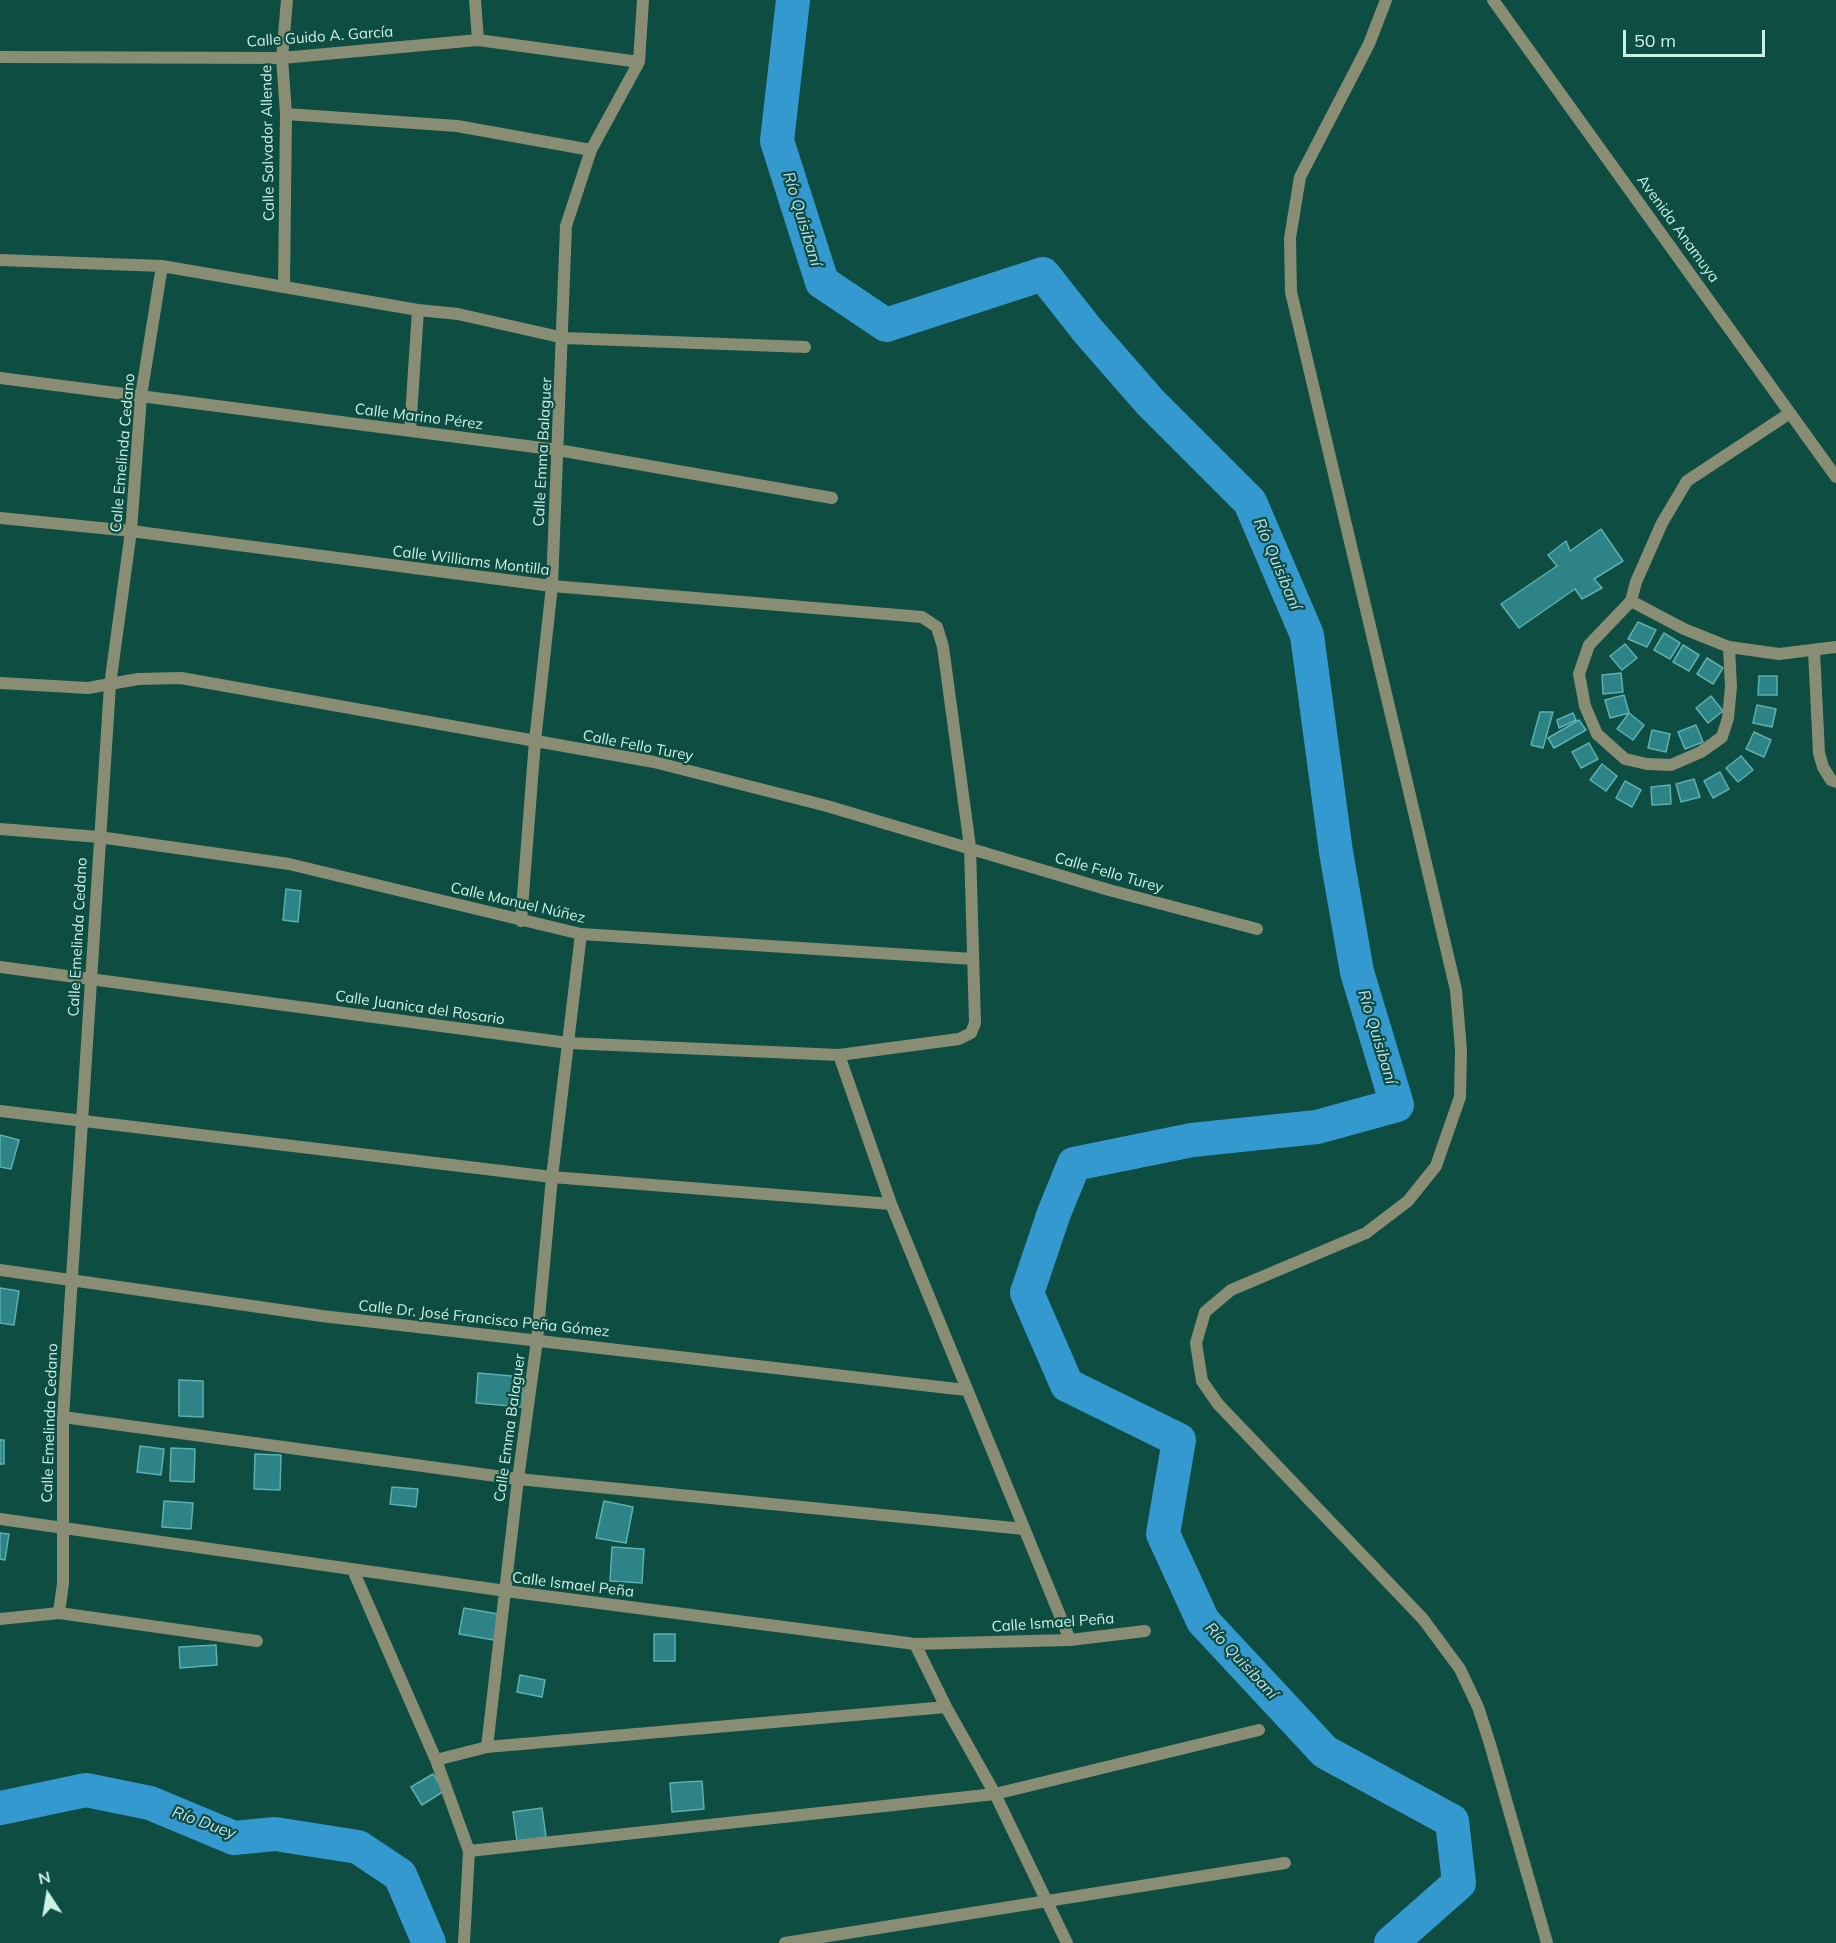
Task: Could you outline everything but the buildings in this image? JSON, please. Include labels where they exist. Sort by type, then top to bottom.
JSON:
[{"type":"street","name":"Calle Salvador Allende","points":[[284,285],[286,114],[282,58],[287,0]]},
{"type":"street","points":[[475,0],[478,40]]},
{"type":"street","name":"Calle Emma Balaguer","points":[[521,921],[535,741],[552,586],[564,338],[566,226],[591,150],[639,62],[643,0]]},
{"type":"street","points":[[1386,0],[1370,44],[1300,177],[1290,238],[1291,292],[1456,990],[1461,1050],[1460,1097],[1436,1166],[1408,1201],[1366,1233],[1231,1290],[1205,1312],[1196,1343],[1202,1381],[1218,1404],[1423,1619],[1460,1669],[1478,1707],[1487,1735],[1547,1943]]},
{"type":"street","name":"Avenida Anamuya","points":[[1493,0],[1836,477]]},
{"type":"street","name":"Calle Guido A. García","points":[[0,57],[282,58],[478,40],[639,62]]},
{"type":"street","points":[[286,114],[457,126],[591,150]]},
{"type":"street","points":[[0,260],[162,266],[284,285],[417,310],[458,314],[564,338],[805,347]]},
{"type":"street","name":"Calle Emelinda Cedano","points":[[59,1613],[63,1583],[63,1417],[110,685],[131,531],[141,396],[162,266]]},
{"type":"street","points":[[410,431],[417,310]]},
{"type":"street","name":"Calle Marino Pérez","points":[[0,378],[558,450],[832,498]]},
{"type":"street","points":[[1729,647],[1731,687],[1728,718],[1722,737],[1701,752],[1671,765],[1647,764],[1624,759],[1597,734],[1585,706],[1579,674],[1590,645],[1631,601],[1636,582],[1662,524],[1687,481],[1790,413]]},
{"type":"street","name":"Calle Williams Montilla","points":[[0,518],[131,531],[552,586],[922,617],[937,627],[943,647],[970,847]]},
{"type":"street","points":[[1631,601],[1684,629],[1729,647],[1779,654],[1836,647]]},
{"type":"street","points":[[1814,651],[1819,753],[1823,767],[1831,780],[1836,782]]},
{"type":"street","name":"Calle Fello Turey","points":[[0,683],[88,688],[138,678],[181,678],[654,762],[826,806],[1109,890],[1257,929]]},
{"type":"street","name":"Calle Manuel Núñez","points":[[0,829],[99,837],[289,864],[581,934],[973,959]]},
{"type":"street","points":[[970,847],[973,959]]},
{"type":"street","name":"Calle Emma Balaguer","points":[[487,1747],[518,1479],[537,1340],[552,1177],[581,934]]},
{"type":"street","name":"Calle Juanica del Rosario","points":[[0,967],[567,1043],[839,1055],[959,1039],[971,1033],[975,1023],[973,959]]},
{"type":"street","points":[[839,1055],[891,1204],[1070,1640]]},
{"type":"street","points":[[0,1112],[81,1119],[552,1177],[891,1204]]},
{"type":"street","name":"Calle Dr. José Francisco Peña Gómez","points":[[0,1270],[322,1316],[966,1390]]},
{"type":"street","points":[[63,1417],[518,1479],[1024,1529]]},
{"type":"street","name":"Calle Ismael Peña","points":[[0,1519],[62,1526],[506,1591],[915,1644],[1070,1640],[1145,1631]]},
{"type":"street","points":[[353,1570],[436,1760],[469,1851],[464,1943]]},
{"type":"street","points":[[0,1618],[59,1613],[257,1641]]},
{"type":"street","points":[[915,1644],[946,1707],[994,1794],[1067,1943]]},
{"type":"street","points":[[436,1760],[487,1747],[946,1707]]},
{"type":"street","points":[[469,1851],[994,1794],[1259,1730]]},
{"type":"street","points":[[785,1943],[1046,1899],[1285,1863]]},
{"type":"waterway","name":"Río Quisibaní","points":[[793,0],[777,141],[822,282],[886,325],[1043,274],[1088,331],[1150,402],[1250,502],[1307,635],[1336,852],[1357,972],[1397,1105],[1317,1127],[1192,1140],[1074,1164],[1054,1213],[1027,1293],[1067,1385],[1179,1440],[1163,1534],[1203,1621],[1325,1752],[1452,1821],[1459,1883],[1391,1943]]},
{"type":"waterway","name":"Río Duey","points":[[0,1808],[86,1790],[150,1803],[234,1838],[275,1834],[358,1847],[400,1875],[429,1943]]}]
